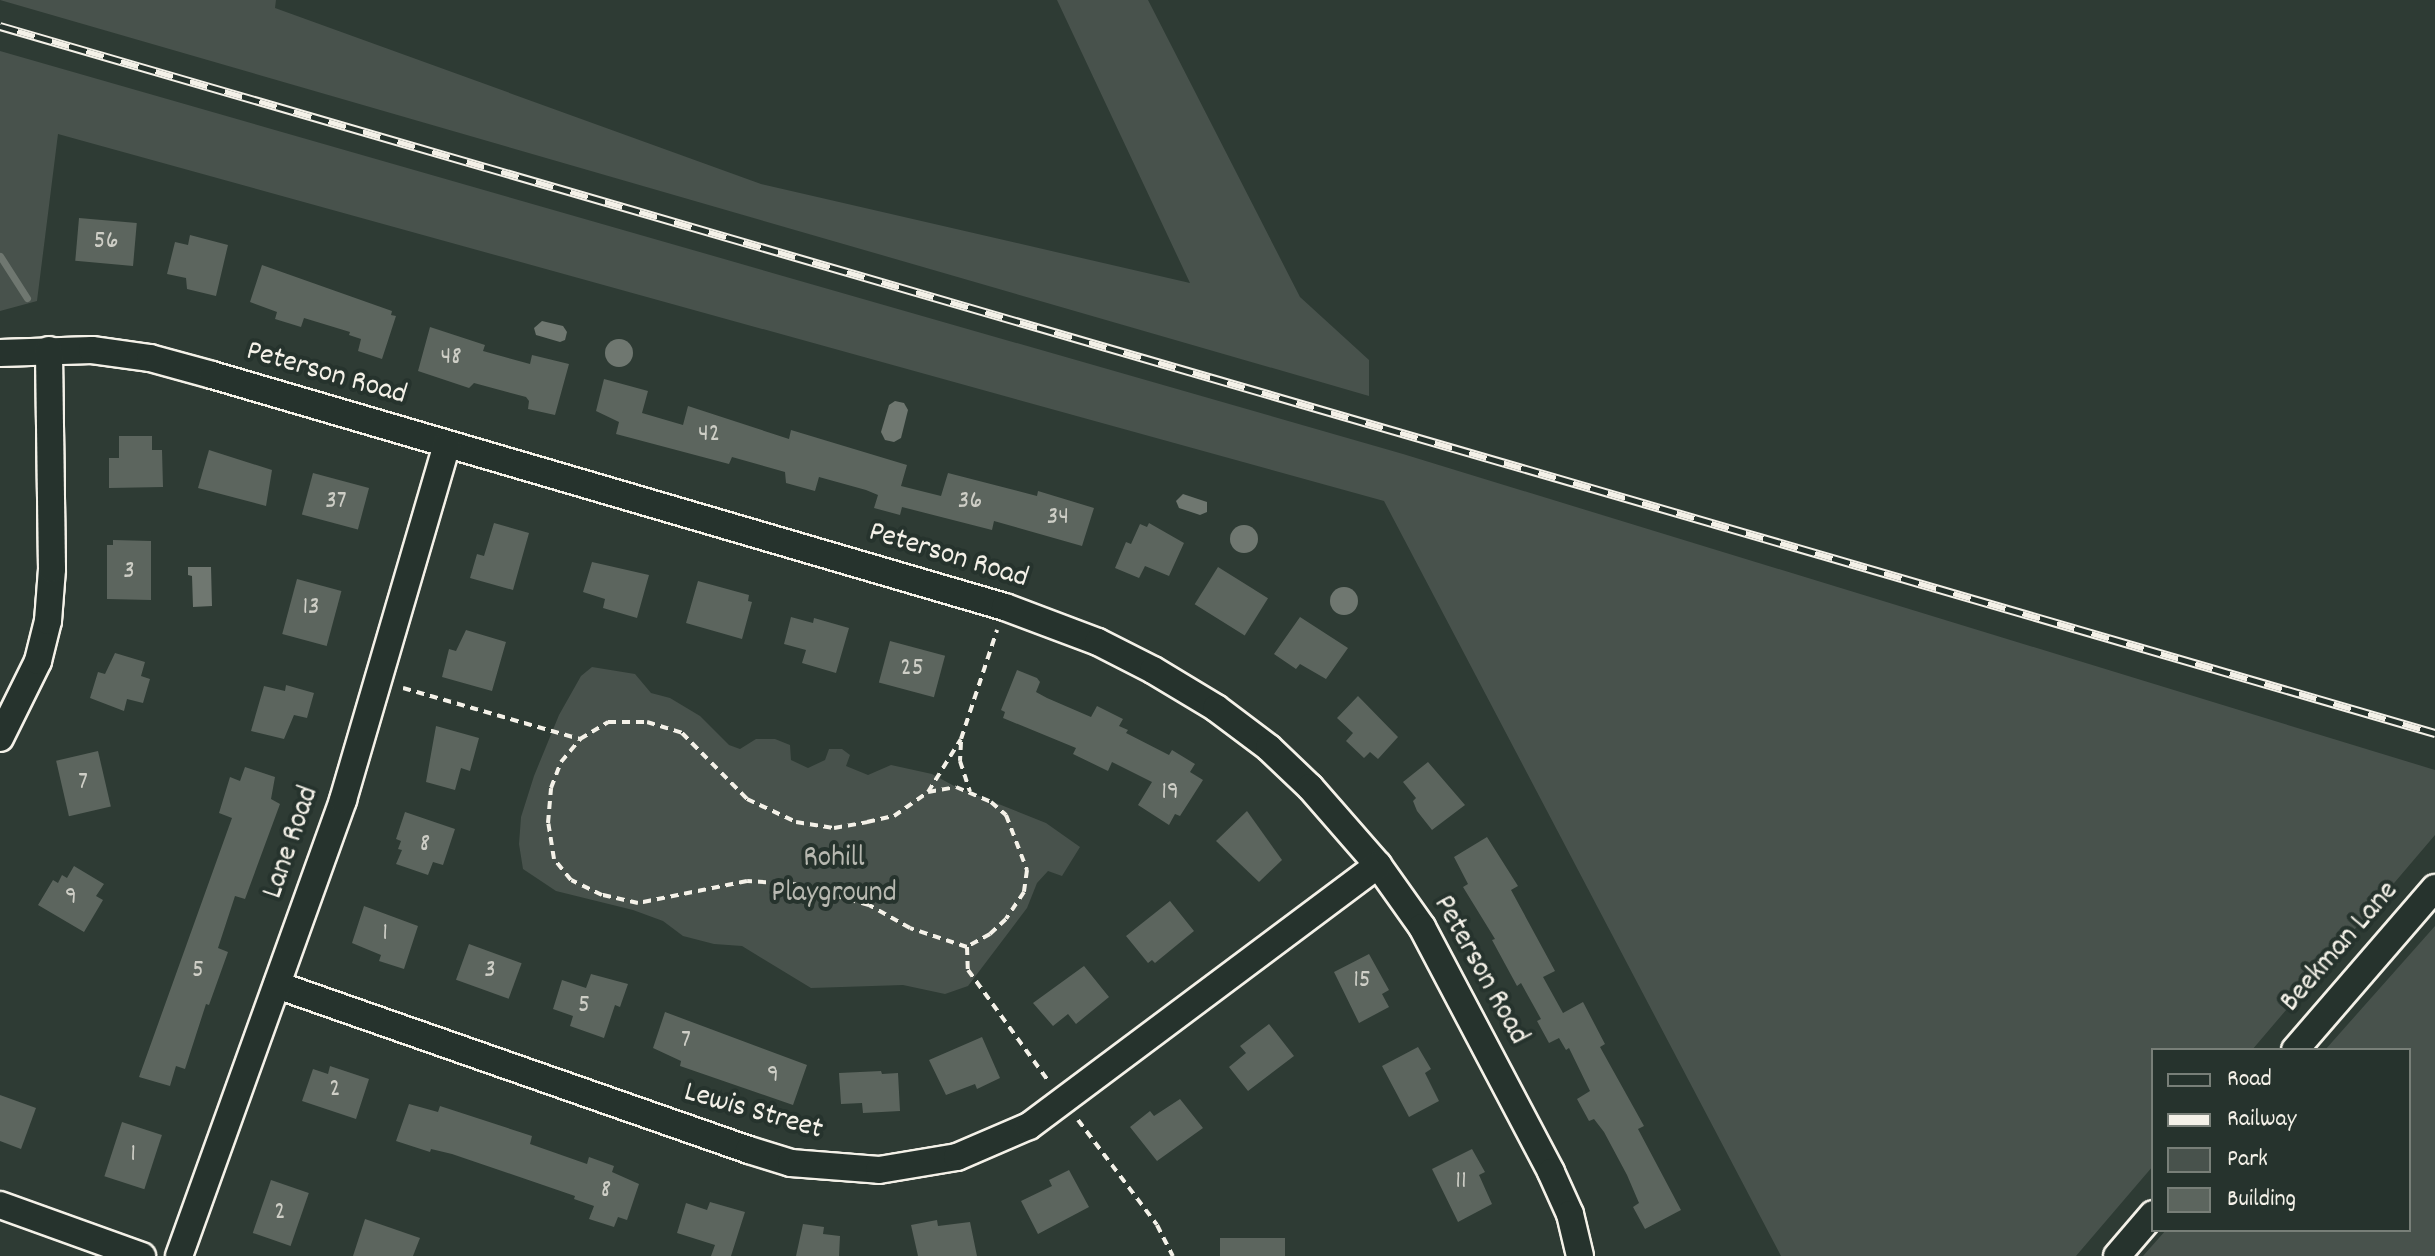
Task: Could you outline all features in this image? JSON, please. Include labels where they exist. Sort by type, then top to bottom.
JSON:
[{"type":"street","points":[[0,738],[38,661],[48,621],[52,569],[49,350]]},
{"type":"street","name":"Peterson Road","points":[[0,353],[92,350],[150,358],[1005,607],[1098,642],[1216,708],[1269,748],[1310,787],[1378,865],[1422,927],[1551,1172],[1570,1214],[1580,1256]]},
{"type":"street","name":"Lane Road","points":[[179,1256],[343,800],[447,445]]},
{"type":"street","name":"Lewis Street","points":[[277,985],[777,1159],[836,1169],[903,1168],[957,1157],[1029,1126],[1378,865]]},
{"type":"street","name":"Beekman Lane","points":[[2297,1048],[2435,888]]},
{"type":"street","points":[[0,1205],[142,1256]]},
{"type":"street","points":[[2117,1256],[2151,1216]]},
{"type":"path","points":[[928,792],[956,787],[991,802],[1006,815],[1027,870],[1024,892],[1006,919],[990,934],[967,947],[910,928],[869,905],[794,884],[747,881],[638,903],[602,895],[571,880],[554,859],[548,823],[551,788],[561,762],[580,739],[608,722],[647,722],[682,733],[747,799],[796,822],[834,828],[894,816],[928,792],[961,739],[998,629]]},
{"type":"path","points":[[400,688],[580,739]]},
{"type":"path","points":[[961,739],[960,761],[970,793]]},
{"type":"path","points":[[967,947],[968,970],[1051,1084]]},
{"type":"path","points":[[1077,1118],[1157,1225],[1173,1256]]},
{"type":"green space","points":[[0,0],[276,0],[275,8],[761,184],[1190,283],[1057,0],[1148,0],[1300,297],[1369,360],[1369,396]]},
{"type":"green space","points":[[0,51],[1403,454],[2435,770],[2435,835],[2254,1048],[2151,1048],[2151,1168],[2076,1256],[1781,1256],[1384,501],[58,134],[37,301],[0,311]]},
{"type":"green space","name":"Rohill Playground","points":[[592,667],[635,674],[651,693],[670,698],[700,716],[729,745],[740,749],[756,739],[775,739],[790,745],[791,760],[808,768],[825,760],[829,749],[842,749],[850,755],[846,766],[868,775],[891,765],[932,774],[956,787],[1046,823],[1080,847],[1062,876],[1048,871],[1037,883],[1027,908],[968,986],[945,994],[903,985],[811,988],[742,946],[714,944],[683,936],[663,921],[633,910],[556,891],[523,869],[519,844],[521,817],[534,776],[559,715],[581,676]]},
{"type":"green space","points":[[2435,926],[2435,1256],[2143,1256],[2164,1232],[2411,1232],[2411,1048],[2327,1048]]},
{"type":"shaded area","points":[[542,321],[563,326],[567,332],[565,340],[560,342],[536,335],[534,328]]},
{"type":"shaded area","points":[[619,339],[629,343],[633,353],[629,363],[619,367],[609,363],[605,353],[609,343]]},
{"type":"shaded area","points":[[895,401],[904,403],[908,410],[901,438],[894,442],[885,440],[881,432],[889,405]]},
{"type":"shaded area","points":[[1183,494],[1207,502],[1207,512],[1200,515],[1179,508],[1176,501]]},
{"type":"shaded area","points":[[1244,525],[1254,529],[1258,539],[1254,549],[1244,553],[1234,549],[1230,539],[1234,529]]},
{"type":"shaded area","points":[[188,567],[211,567],[212,606],[193,607],[192,576],[188,575]]},
{"type":"shaded area","points":[[1344,587],[1354,591],[1358,601],[1354,611],[1344,615],[1334,611],[1330,601],[1334,591]]},
{"type":"building","points":[[79,218],[137,223],[133,266],[75,261]]},
{"type":"building","points":[[190,235],[228,245],[216,296],[187,289],[186,278],[167,274],[175,242],[188,245]]},
{"type":"building","points":[[262,265],[392,311],[391,315],[396,316],[382,359],[358,351],[361,339],[349,335],[350,332],[304,318],[301,327],[275,319],[277,312],[250,302]]},
{"type":"building","points":[[430,327],[485,345],[483,351],[530,364],[532,355],[569,364],[555,415],[528,409],[526,397],[474,383],[469,388],[418,371]]},
{"type":"building","points":[[604,379],[648,391],[642,413],[683,425],[688,406],[789,439],[791,430],[907,465],[901,486],[941,496],[948,473],[1037,496],[1038,491],[1094,508],[1082,546],[994,521],[992,530],[902,507],[900,515],[874,508],[878,495],[866,490],[819,477],[815,491],[786,483],[785,472],[732,457],[729,464],[616,434],[619,422],[596,411]]},
{"type":"building","points":[[119,436],[152,436],[152,450],[162,450],[163,487],[109,488],[109,458],[119,458]]},
{"type":"building","points":[[209,450],[272,470],[266,506],[198,488]]},
{"type":"building","points":[[313,473],[369,488],[358,530],[302,515]]},
{"type":"building","points":[[494,523],[529,533],[513,590],[470,578],[477,554],[484,556]]},
{"type":"building","points":[[1149,523],[1184,543],[1169,576],[1145,566],[1139,578],[1115,568],[1126,542],[1131,544],[1140,524],[1147,527]]},
{"type":"building","points":[[113,540],[151,541],[151,600],[107,599],[107,545],[113,545]]},
{"type":"building","points":[[592,562],[649,575],[637,618],[603,608],[605,599],[583,592]]},
{"type":"building","points":[[1218,567],[1268,598],[1245,636],[1195,604]]},
{"type":"building","points":[[297,579],[341,591],[327,646],[282,634]]},
{"type":"building","points":[[698,581],[749,595],[748,601],[752,602],[742,639],[686,623]]},
{"type":"building","points":[[791,617],[813,623],[814,618],[849,628],[836,673],[802,663],[806,650],[784,644]]},
{"type":"building","points":[[1300,617],[1348,648],[1326,679],[1300,664],[1296,669],[1274,654]]},
{"type":"building","points":[[466,630],[506,642],[492,691],[442,677],[449,649],[456,651]]},
{"type":"building","points":[[890,641],[945,656],[934,697],[879,683]]},
{"type":"building","points":[[115,653],[145,662],[141,676],[150,679],[143,703],[127,699],[124,711],[90,698],[98,672],[105,674]]},
{"type":"building","points":[[1017,670],[1037,678],[1040,682],[1036,692],[1047,698],[1091,717],[1097,706],[1123,719],[1119,726],[1128,730],[1126,733],[1169,755],[1172,750],[1195,764],[1190,772],[1203,780],[1180,816],[1175,814],[1169,825],[1138,805],[1152,782],[1112,762],[1108,771],[1073,754],[1076,748],[1003,718],[1005,712],[1001,710]]},
{"type":"building","points":[[286,685],[314,693],[307,718],[294,715],[284,739],[251,731],[264,686],[285,691]]},
{"type":"building","points":[[1358,696],[1398,737],[1378,759],[1370,752],[1364,758],[1346,741],[1353,733],[1337,718]]},
{"type":"building","points":[[436,726],[479,738],[470,771],[461,768],[455,790],[426,782]]},
{"type":"building","points":[[98,751],[111,807],[69,816],[56,761]]},
{"type":"building","points":[[1428,762],[1465,805],[1432,830],[1417,811],[1413,801],[1416,798],[1403,782]]},
{"type":"building","points":[[245,767],[275,777],[271,799],[280,804],[245,899],[235,896],[218,948],[228,952],[209,1005],[206,1004],[185,1069],[176,1066],[170,1086],[139,1077],[232,818],[219,813],[230,777],[240,781]]},
{"type":"building","points":[[1247,811],[1282,860],[1259,882],[1216,841]]},
{"type":"building","points":[[405,812],[455,829],[443,865],[433,862],[428,875],[396,864],[402,850],[398,849],[401,841],[396,839]]},
{"type":"building","points":[[1487,837],[1518,886],[1511,890],[1555,971],[1543,977],[1563,1013],[1583,1002],[1605,1044],[1600,1047],[1644,1126],[1638,1129],[1681,1210],[1645,1229],[1633,1207],[1639,1203],[1627,1175],[1604,1132],[1594,1119],[1589,1121],[1577,1099],[1590,1091],[1569,1048],[1566,1050],[1559,1038],[1549,1043],[1537,1021],[1541,1019],[1521,983],[1517,986],[1492,940],[1495,939],[1463,887],[1468,884],[1454,857]]},
{"type":"building","points":[[74,866],[104,884],[96,896],[103,900],[84,932],[38,905],[53,880],[58,883],[62,875],[67,878]]},
{"type":"building","points":[[1170,901],[1194,931],[1155,963],[1152,960],[1148,963],[1126,936]]},
{"type":"building","points":[[364,906],[418,926],[404,969],[379,961],[381,955],[352,943]]},
{"type":"building","points":[[469,944],[522,963],[509,999],[456,980]]},
{"type":"building","points":[[1369,954],[1389,990],[1382,994],[1389,1007],[1359,1023],[1334,972]]},
{"type":"building","points":[[1084,966],[1109,997],[1076,1024],[1068,1014],[1053,1026],[1033,1003]]},
{"type":"building","points":[[591,974],[628,984],[620,1007],[615,1005],[604,1038],[570,1026],[573,1016],[553,1009],[562,980],[586,988]]},
{"type":"building","points":[[665,1012],[807,1065],[793,1105],[680,1066],[681,1061],[653,1048]]},
{"type":"building","points":[[1269,1024],[1294,1056],[1248,1091],[1229,1067],[1246,1053],[1240,1046]]},
{"type":"building","points":[[982,1037],[1000,1078],[977,1089],[975,1084],[946,1095],[929,1060]]},
{"type":"building","points":[[1418,1047],[1431,1069],[1425,1073],[1439,1101],[1409,1117],[1382,1066]]},
{"type":"building","points":[[330,1066],[369,1079],[356,1119],[302,1101],[313,1069],[328,1074]]},
{"type":"building","points":[[881,1071],[882,1074],[898,1073],[900,1111],[863,1113],[862,1103],[841,1104],[839,1073]]},
{"type":"building","points":[[0,1095],[36,1108],[21,1149],[0,1141]]},
{"type":"building","points":[[1180,1099],[1203,1128],[1157,1161],[1130,1127],[1150,1111],[1154,1116]]},
{"type":"building","points":[[409,1104],[438,1112],[440,1106],[532,1136],[530,1144],[587,1164],[589,1157],[614,1166],[612,1172],[639,1184],[627,1220],[618,1217],[614,1227],[589,1219],[594,1206],[574,1199],[575,1196],[452,1154],[431,1149],[430,1152],[396,1141]]},
{"type":"building","points":[[122,1122],[162,1135],[144,1189],[104,1176]]},
{"type":"building","points":[[1472,1149],[1485,1172],[1479,1175],[1492,1204],[1458,1222],[1432,1169]]},
{"type":"building","points":[[1069,1170],[1089,1207],[1038,1234],[1021,1201],[1052,1186],[1049,1180]]},
{"type":"building","points":[[271,1180],[309,1193],[291,1246],[253,1233]]},
{"type":"building","points":[[710,1202],[745,1212],[731,1256],[711,1256],[715,1245],[677,1233],[686,1203],[707,1210]]},
{"type":"building","points":[[365,1219],[420,1238],[413,1256],[353,1256]]},
{"type":"building","points":[[937,1220],[938,1226],[970,1222],[977,1256],[918,1256],[911,1225]]},
{"type":"building","points":[[803,1224],[824,1227],[823,1234],[840,1236],[839,1256],[796,1256]]},
{"type":"building","points":[[1220,1238],[1285,1238],[1285,1256],[1220,1256]]},
{"type":"waterway","points":[[0,256],[27,298]]},
{"type":"railway","points":[[0,26],[2435,733]]}]
